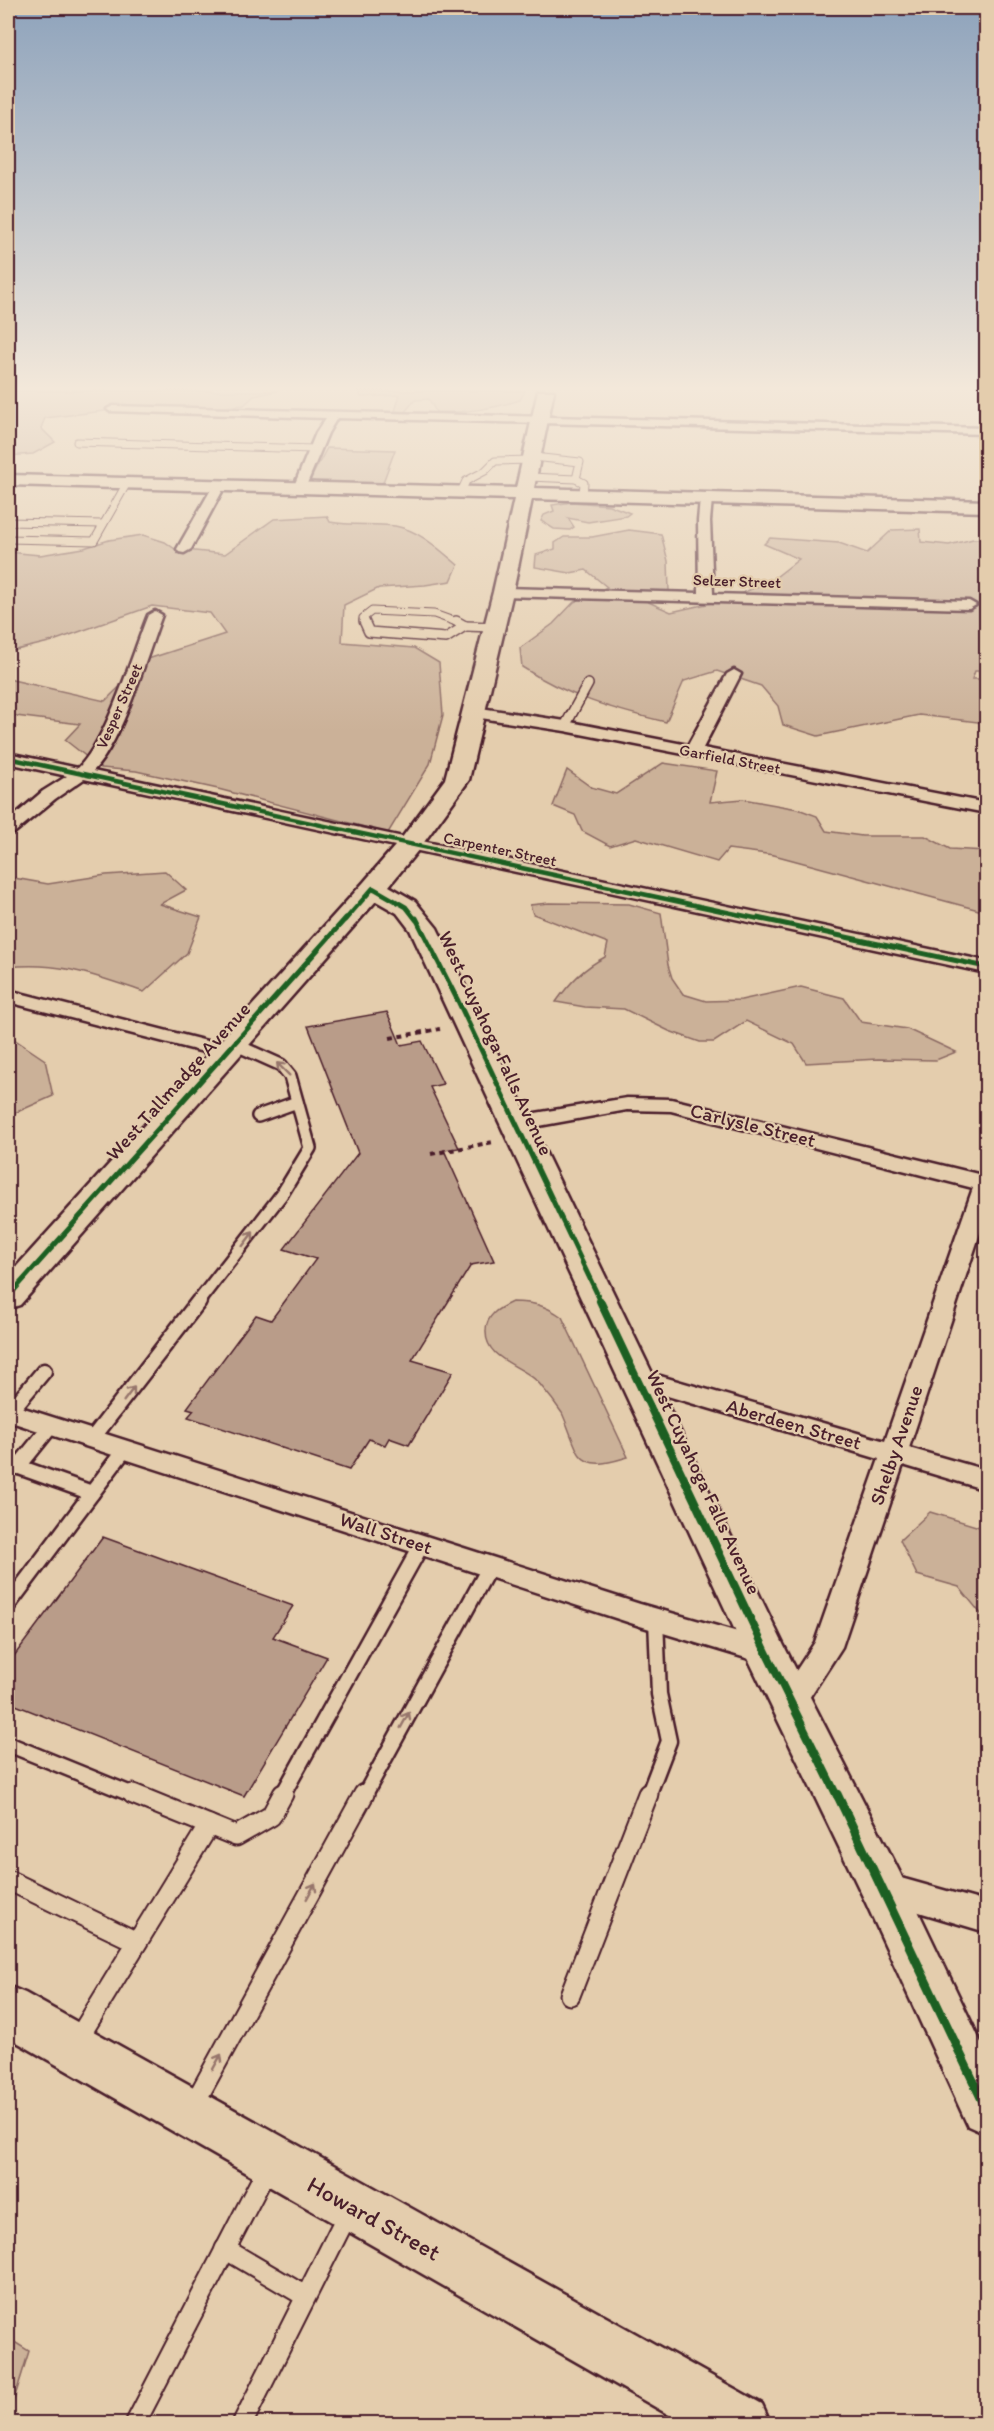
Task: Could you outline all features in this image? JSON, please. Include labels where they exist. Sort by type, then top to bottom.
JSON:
[{"type":"street","points":[[184,549],[209,504]]},
{"type":"street","name":"West Tallmadge Avenue","points":[[8,1297],[373,888],[410,844],[457,780],[523,504]]},
{"type":"street","points":[[706,504],[706,598]]},
{"type":"street","points":[[925,504],[987,506]]},
{"type":"street","name":"Selzer Street","points":[[503,592],[969,605]]},
{"type":"street","name":"Vesper Street","points":[[8,829],[49,795],[82,773],[95,760],[108,737],[155,615]]},
{"type":"street","points":[[691,752],[699,742],[734,674]]},
{"type":"street","name":"Garfield Street","points":[[474,712],[565,726],[987,807]]},
{"type":"street","name":"Carpenter Street","points":[[8,758],[987,967]]},
{"type":"street","name":"West Cuyahoga Falls Avenue","points":[[373,888],[406,907],[423,928],[505,1132],[545,1188],[987,2108]]},
{"type":"street","points":[[8,996],[230,1048]]},
{"type":"street","name":"Carlysle Street","points":[[505,1132],[627,1104],[671,1105],[986,1184]]},
{"type":"street","name":"Shelby Avenue","points":[[792,1700],[828,1647],[986,1184]]},
{"type":"street","name":"Aberdeen Street","points":[[636,1378],[987,1480]]},
{"type":"street","name":"Wall Street","points":[[8,1413],[766,1652]]},
{"type":"street","points":[[883,1888],[987,1917]]},
{"type":"street","name":"Howard Street","points":[[8,2010],[742,2424]]},
{"type":"lane","points":[[8,539],[94,541],[114,504]]},
{"type":"lane","points":[[8,522],[103,524]]},
{"type":"lane","points":[[465,626],[454,636],[446,638],[369,632],[364,625],[363,618],[372,611],[434,614],[451,618],[465,626],[494,627]]},
{"type":"lane","points":[[565,726],[588,684]]},
{"type":"lane","points":[[92,1439],[282,1194],[310,1148],[290,1076],[281,1065],[230,1048]]},
{"type":"lane","points":[[258,1116],[297,1102]]},
{"type":"lane","points":[[8,1413],[44,1371]]},
{"type":"lane","points":[[51,1426],[13,1465],[92,1492]]},
{"type":"lane","points":[[8,1605],[125,1449]]},
{"type":"lane","points":[[8,1744],[236,1836],[271,1816],[422,1544]]},
{"type":"lane","points":[[189,2113],[490,1566]]},
{"type":"lane","points":[[570,1995],[669,1741],[659,1694],[656,1619]]},
{"type":"lane","points":[[72,2047],[209,1825]]},
{"type":"lane","points":[[8,1880],[137,1942]]},
{"type":"lane","points":[[135,2424],[271,2160]]},
{"type":"lane","points":[[242,2424],[352,2206]]},
{"type":"lane","points":[[225,2249],[305,2296]]},
{"type":"path","points":[[390,1038],[436,1030]]},
{"type":"path","points":[[431,1154],[505,1132]]},
{"type":"shaded area","points":[[552,505],[609,505],[630,513],[626,516],[588,522],[568,518],[574,527],[570,530],[554,529],[541,521],[544,515],[554,511]]},
{"type":"shaded area","points":[[327,516],[330,522],[404,528],[429,541],[458,565],[451,581],[379,588],[344,605],[342,642],[414,648],[439,663],[443,715],[430,764],[388,833],[218,789],[136,771],[101,768],[65,740],[80,724],[8,715],[8,679],[105,701],[148,659],[225,634],[210,613],[152,606],[53,641],[8,652],[8,552],[40,555],[143,535],[165,542],[175,549],[225,554],[274,519]]},
{"type":"shaded area","points":[[920,529],[921,542],[949,545],[973,539],[986,539],[986,671],[975,671],[972,679],[986,679],[986,723],[919,715],[818,736],[783,725],[778,706],[761,686],[717,671],[684,681],[666,722],[591,701],[556,686],[522,667],[520,648],[553,624],[574,602],[607,587],[586,570],[570,573],[535,567],[536,555],[555,549],[555,543],[564,537],[592,537],[629,530],[661,534],[668,561],[669,591],[646,601],[671,612],[738,595],[772,580],[799,559],[764,544],[770,538],[839,543],[867,553],[892,530]]},
{"type":"shaded area","points":[[663,763],[717,771],[710,802],[743,799],[798,809],[817,816],[826,831],[862,836],[925,836],[950,849],[986,851],[986,912],[774,855],[728,849],[717,862],[636,838],[610,846],[582,831],[575,815],[553,806],[567,770],[591,787],[616,794]]},
{"type":"shaded area","points":[[165,871],[186,890],[160,904],[201,917],[187,953],[144,992],[78,971],[44,966],[8,967],[8,877],[48,884],[106,875]]},
{"type":"shaded area","points":[[549,903],[629,904],[661,913],[668,965],[672,978],[683,994],[706,1001],[741,1000],[801,987],[844,998],[861,1022],[907,1029],[956,1052],[936,1060],[878,1059],[806,1063],[794,1044],[746,1021],[714,1042],[700,1042],[669,1031],[624,1009],[585,1007],[556,1002],[578,976],[605,957],[608,943],[533,914],[530,905]]},
{"type":"shaded area","points":[[8,1035],[45,1060],[53,1096],[8,1116]]},
{"type":"shaded area","points":[[512,1302],[538,1305],[562,1317],[628,1457],[603,1463],[585,1460],[578,1452],[562,1413],[545,1390],[527,1373],[499,1357],[492,1350],[486,1331],[488,1321],[498,1310]]},
{"type":"shaded area","points":[[930,1512],[986,1529],[986,1620],[959,1587],[917,1575],[900,1540]]},
{"type":"shaded area","points":[[8,2338],[29,2351],[8,2419]]},
{"type":"building","points":[[387,1012],[401,1045],[422,1041],[443,1084],[430,1087],[459,1148],[444,1150],[494,1261],[471,1265],[412,1360],[453,1372],[409,1445],[389,1438],[385,1445],[369,1439],[349,1470],[188,1417],[194,1410],[187,1408],[256,1315],[271,1320],[316,1259],[284,1249],[358,1153],[308,1026]]},
{"type":"building","points":[[103,1537],[293,1606],[273,1637],[327,1657],[244,1796],[8,1702],[8,1664]]},
{"type":"cycle path","points":[[8,758],[986,967]]},
{"type":"cycle path","points":[[8,1297],[373,888],[406,907],[415,917],[458,1001],[766,1652],[883,1888],[986,2108]]}]
